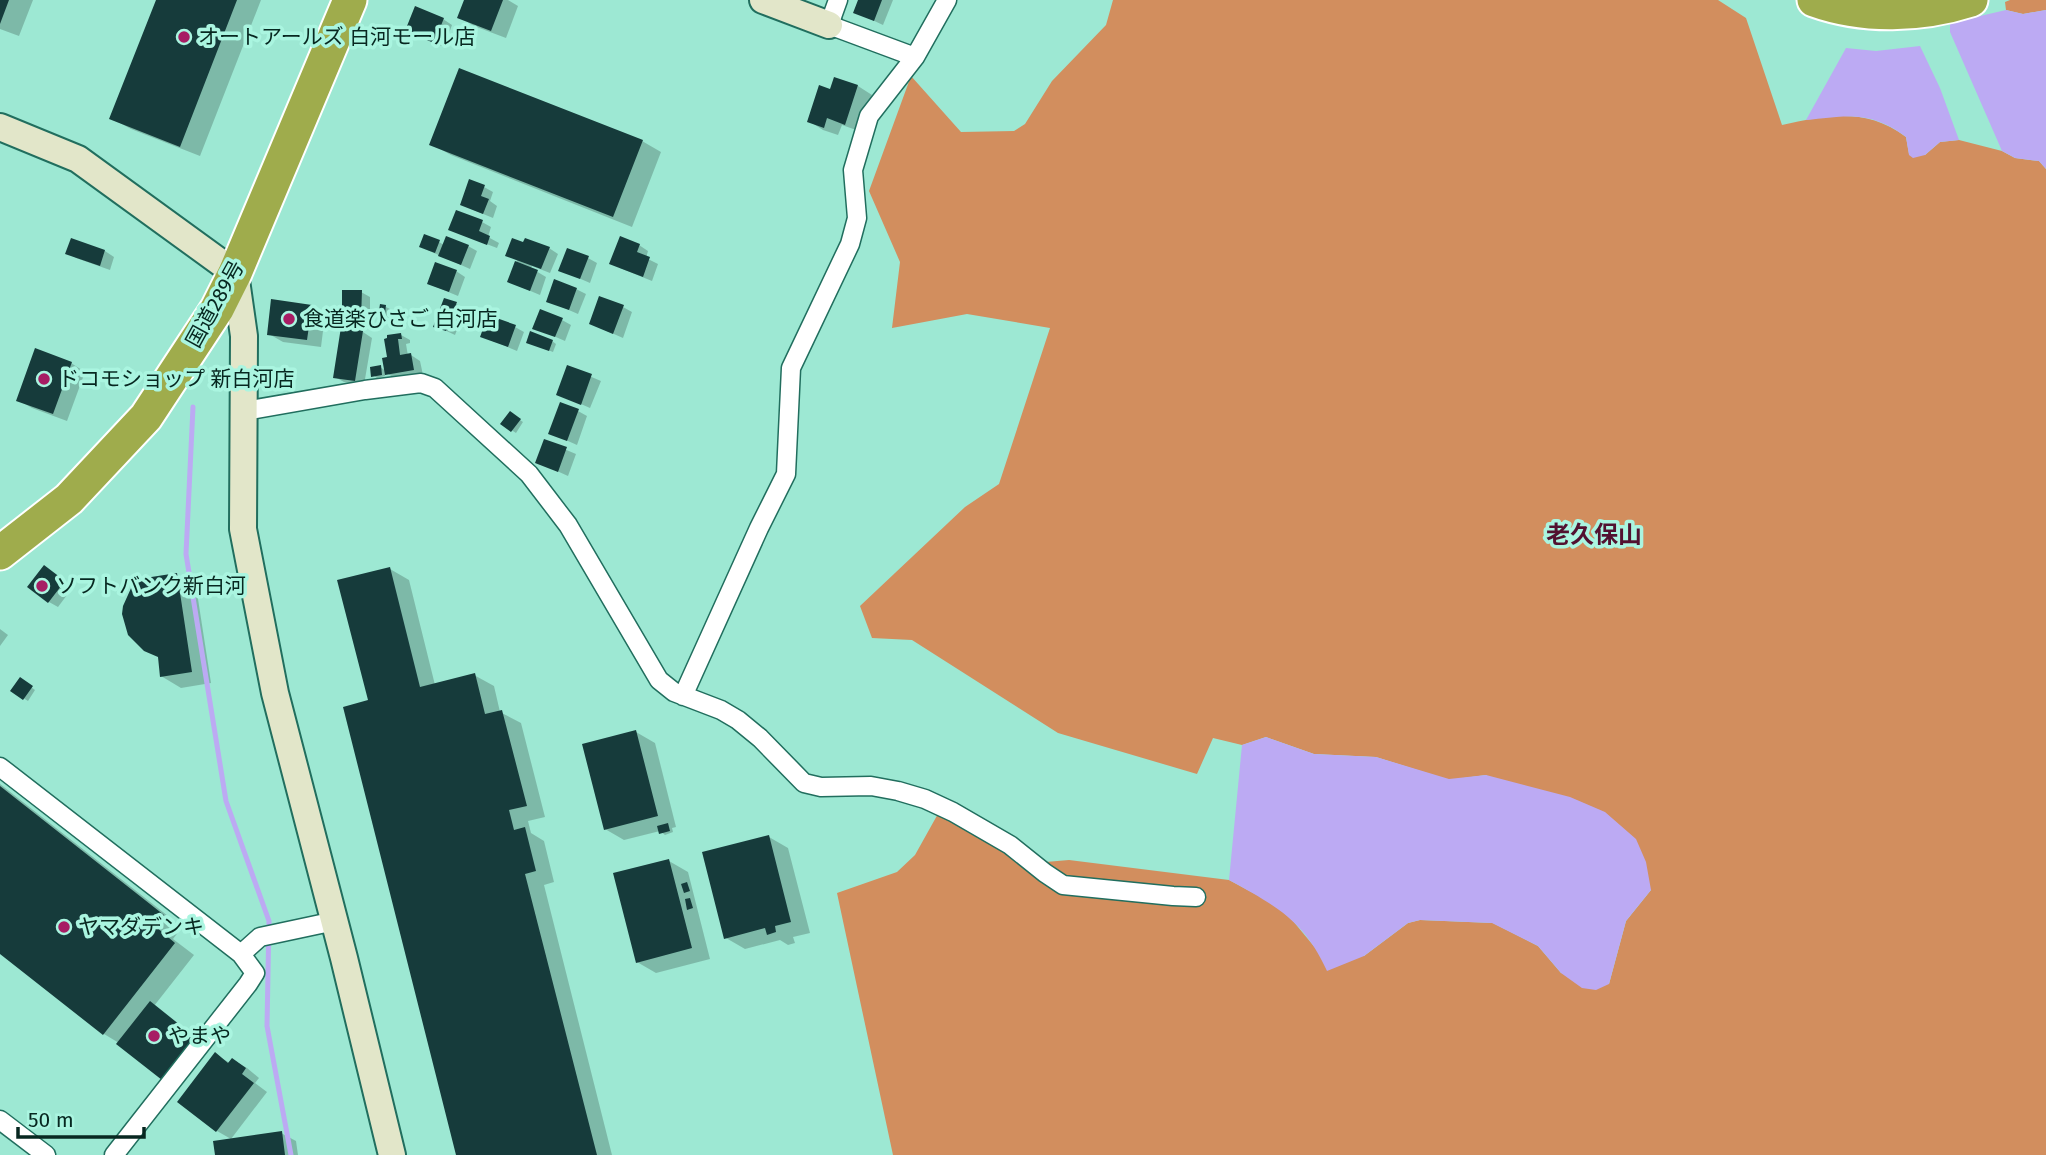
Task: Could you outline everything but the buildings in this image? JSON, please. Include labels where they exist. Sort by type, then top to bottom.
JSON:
[{"type":"highway","name":"国道289号","points":[[0,553],[69,499],[146,417],[218,309],[350,0]]},
{"type":"highway","points":[[1821,1],[1853,10],[1883,13],[1925,10],[1971,0]]},
{"type":"street","points":[[763,0],[915,57]]},
{"type":"street","points":[[829,24],[838,0]]},
{"type":"street","points":[[683,696],[786,474],[791,368],[850,244],[857,218],[853,170],[869,116],[915,57],[947,0]]},
{"type":"street","points":[[0,127],[78,159],[235,273],[244,336],[243,529],[275,693],[335,921],[392,1155]]},
{"type":"street","points":[[244,411],[421,383],[435,388],[529,474],[568,525],[659,680],[674,692],[721,710],[738,720],[760,738],[804,783],[821,787],[871,786],[925,799],[1010,845],[1063,885],[1196,897]]},
{"type":"street","points":[[0,767],[241,954],[255,973],[114,1155]]},
{"type":"street","points":[[241,954],[260,937],[335,921]]},
{"type":"street","points":[[0,1120],[46,1155]]},
{"type":"shaded area","points":[[1113,0],[1718,0],[1746,18],[1782,125],[1831,116],[1861,117],[1891,127],[1906,137],[1909,154],[1925,155],[1940,142],[1959,140],[2002,151],[2015,158],[2039,161],[2046,169],[2046,1155],[893,1155],[837,893],[897,872],[915,855],[939,812],[1022,864],[1069,860],[1229,880],[1274,904],[1293,921],[1317,950],[1364,956],[1408,923],[1420,920],[1493,923],[1538,946],[1561,973],[1609,984],[1626,921],[1651,890],[1486,775],[1449,780],[1376,757],[1314,754],[1266,737],[1242,745],[1213,738],[1197,774],[1058,733],[912,640],[872,638],[860,606],[965,507],[999,484],[1050,328],[967,314],[892,328],[900,262],[869,191],[911,76],[961,132],[1014,131],[1025,124],[1052,81],[1106,25]]},
{"type":"shaded area","points":[[2046,0],[2046,10],[2023,14],[2006,10],[2005,2]]},
{"type":"shaded area","points":[[2006,10],[2023,14],[2046,10],[2046,169],[2039,161],[2015,158],[2002,151],[1950,32],[1950,23]]},
{"type":"shaded area","points":[[1920,46],[1940,88],[1959,140],[1940,142],[1925,155],[1913,158],[1909,155],[1906,137],[1881,122],[1858,117],[1806,120],[1846,48],[1876,51]]},
{"type":"shaded area","points":[[1266,737],[1314,754],[1376,757],[1449,779],[1486,775],[1570,797],[1605,812],[1636,839],[1646,862],[1651,890],[1626,921],[1609,984],[1596,990],[1582,988],[1561,973],[1538,946],[1492,923],[1420,920],[1408,923],[1364,956],[1327,971],[1309,939],[1287,916],[1229,880],[1242,745]]},
{"type":"waterway","points":[[193,407],[186,554],[226,801],[269,921],[267,1026],[291,1155]]},
{"type":"place","name":"オートアールズ 白河モール店","points":[[184,37]]},
{"type":"place","name":"食道楽ひさご 白河店","points":[[289,319]]},
{"type":"place","name":"ドコモショップ 新白河店","points":[[44,379]]},
{"type":"place","name":"ソフトバンク新白河","points":[[42,586]]},
{"type":"place","name":"ヤマダデンキ","points":[[64,927]]},
{"type":"place","name":"やまや","points":[[154,1036]]},
{"type":"district","name":"老久保山","points":[[1594,535]]}]
